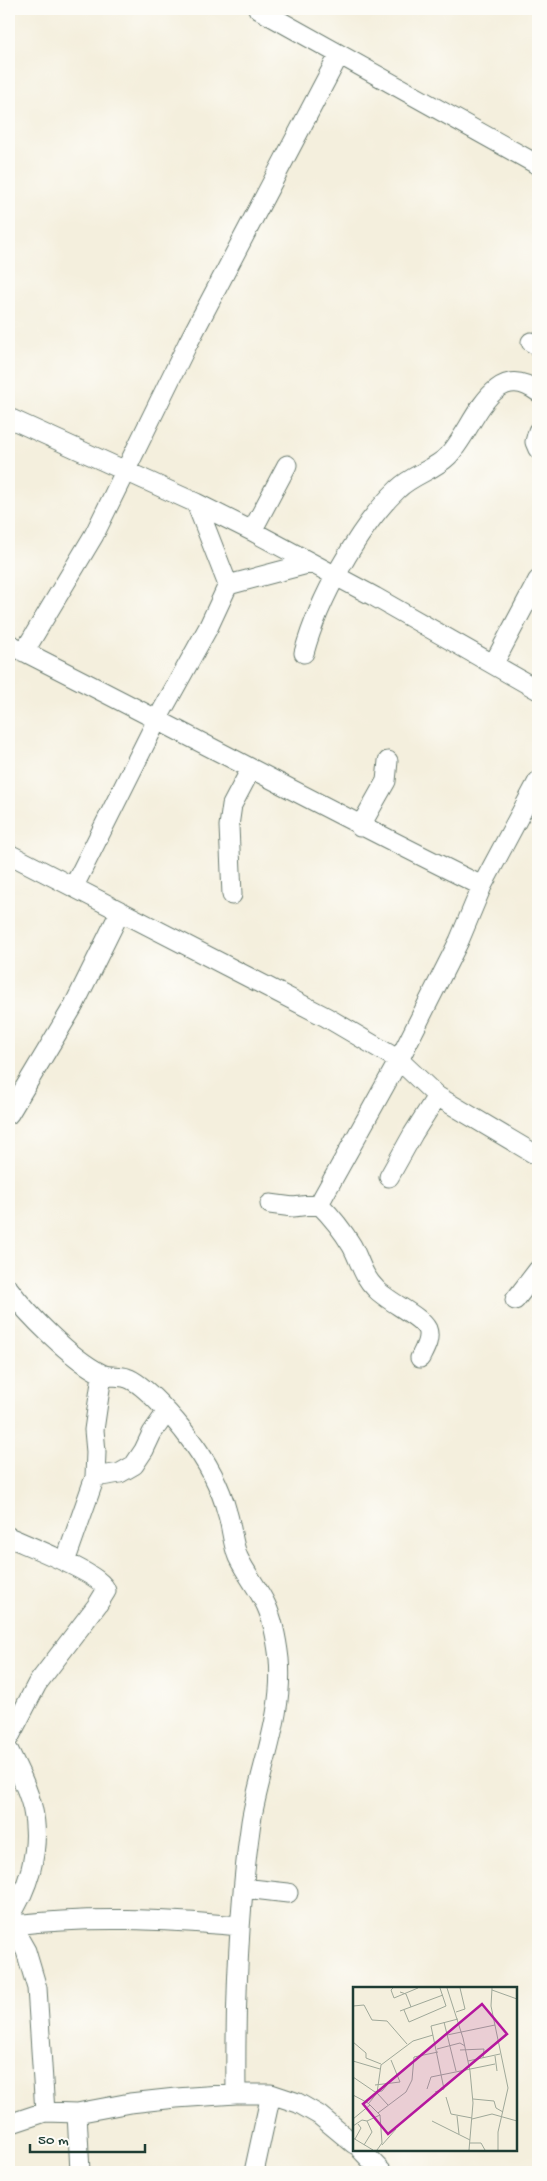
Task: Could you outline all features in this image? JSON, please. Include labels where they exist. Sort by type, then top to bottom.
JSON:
[{"type":"street","points":[[258,9],[538,165]]},
{"type":"street","points":[[339,55],[188,343],[127,471],[74,571],[17,648],[158,718],[360,826],[482,886]]},
{"type":"street","points":[[304,653],[314,622],[337,576],[362,532],[381,507],[398,489],[449,455],[488,398],[498,388],[506,383],[520,381],[538,392]]},
{"type":"street","points":[[9,418],[196,503],[252,531],[494,663],[538,690]]},
{"type":"street","points":[[538,431],[535,442],[538,449]]},
{"type":"street","points":[[252,531],[287,465]]},
{"type":"street","points":[[74,886],[158,718],[208,628],[228,585],[196,503]]},
{"type":"street","points":[[228,585],[311,564]]},
{"type":"street","points":[[494,663],[538,580]]},
{"type":"street","points":[[360,826],[386,781],[388,761]]},
{"type":"street","points":[[232,895],[229,826],[232,805],[251,769]]},
{"type":"street","points":[[319,1204],[399,1060],[459,941],[482,886],[538,781]]},
{"type":"street","points":[[9,854],[326,1016],[399,1060],[437,1096],[538,1156]]},
{"type":"street","points":[[9,1114],[74,1005],[120,912]]},
{"type":"street","points":[[389,1177],[437,1096]]},
{"type":"street","points":[[270,1204],[293,1207],[319,1204]]},
{"type":"street","points":[[319,1204],[352,1247],[368,1282],[384,1297],[426,1328],[428,1340],[420,1358]]},
{"type":"street","points":[[516,1300],[538,1270]]},
{"type":"street","points":[[9,1289],[42,1326],[83,1362],[102,1375],[130,1379],[145,1389],[188,1436],[203,1457],[216,1482],[227,1512],[238,1556],[266,1606],[276,1640],[279,1681],[275,1726],[255,1800],[239,1926],[235,2007],[236,2094]]},
{"type":"street","points":[[64,1562],[96,1477],[94,1430],[102,1375]]},
{"type":"street","points":[[96,1477],[120,1473],[134,1465],[144,1450],[152,1432],[166,1413]]},
{"type":"street","points":[[9,1537],[64,1562],[102,1582],[105,1587],[105,1593],[38,1684],[9,1738]]},
{"type":"street","points":[[9,1751],[25,1783],[34,1811],[37,1836],[34,1856],[25,1887],[10,1921]]},
{"type":"street","points":[[244,1888],[288,1893]]},
{"type":"street","points":[[10,1921],[41,1922],[132,1918],[239,1926]]},
{"type":"street","points":[[10,1921],[31,1962],[37,1988],[45,2112]]},
{"type":"street","points":[[9,2124],[45,2112],[77,2113],[130,2103],[236,2094],[271,2094],[298,2103],[319,2115],[353,2143]]},
{"type":"street","points":[[254,2172],[271,2094]]},
{"type":"street","points":[[77,2113],[80,2172]]},
{"type":"street","points":[[362,2151],[382,2172]]}]
